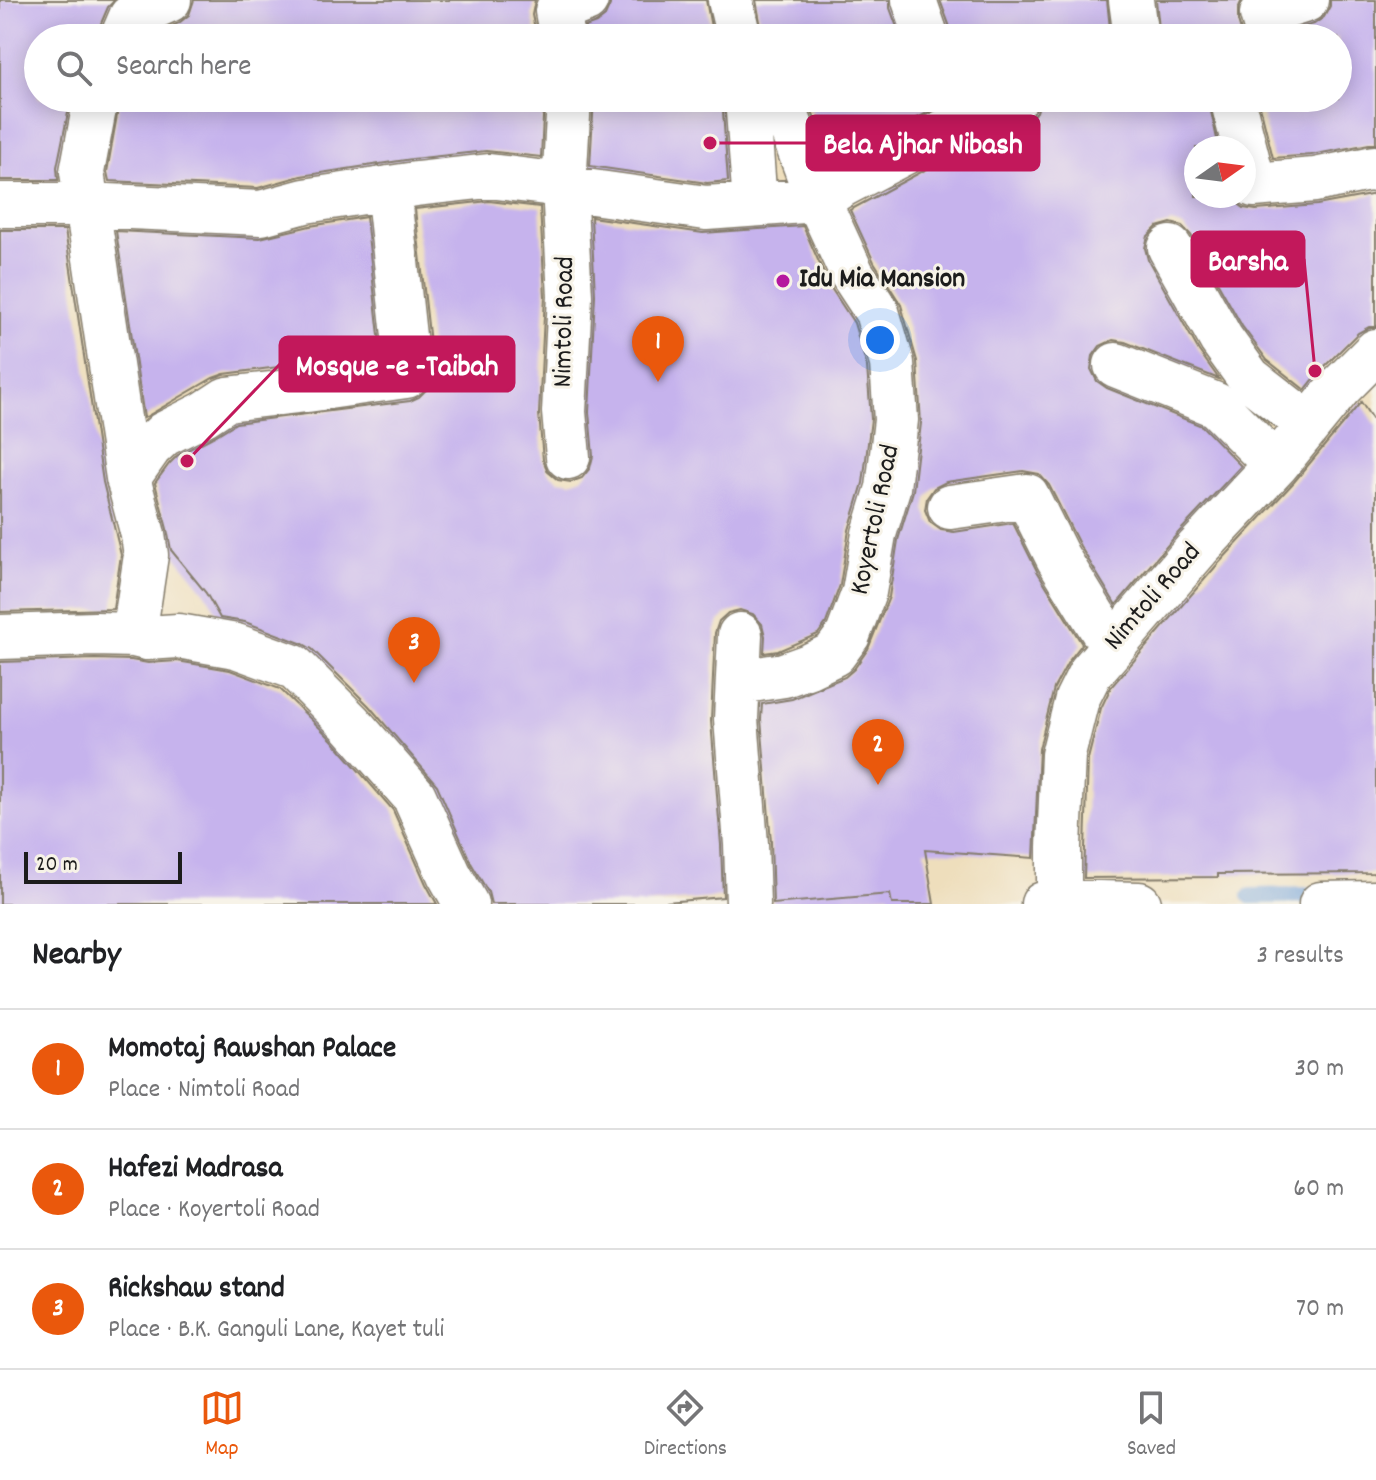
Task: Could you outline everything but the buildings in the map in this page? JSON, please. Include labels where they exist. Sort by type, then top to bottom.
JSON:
[{"type":"street","points":[[128,24],[131,17],[169,0]]},
{"type":"street","points":[[730,0],[736,24]]},
{"type":"street","points":[[914,0],[922,24]]},
{"type":"street","points":[[1131,0],[1134,24]]},
{"type":"street","points":[[1265,24],[1262,14],[1306,0]]},
{"type":"street","points":[[93,112],[82,172],[128,478],[146,555],[134,635]]},
{"type":"street","name":"Nimtoli Road","points":[[567,112],[555,185],[570,296],[564,412],[568,457]]},
{"type":"street","points":[[748,112],[755,204]]},
{"type":"street","name":"Koyertoli Road","points":[[739,682],[784,675],[809,666],[834,654],[848,635],[859,605],[874,534],[888,488],[896,420],[892,363],[877,312],[852,274],[818,200],[785,112]]},
{"type":"street","points":[[0,205],[86,205],[261,213],[305,201],[489,176],[706,208],[818,200],[951,112]]},
{"type":"street","points":[[1236,112],[1254,185],[1315,180],[1376,170]]},
{"type":"street","points":[[128,478],[150,447],[164,434],[227,399],[406,376],[388,188]]},
{"type":"street","points":[[1170,248],[1221,339],[1249,378],[1308,424]]},
{"type":"street","name":"Nimtoli Road","points":[[1051,903],[1059,847],[1063,755],[1077,699],[1090,673],[1198,548],[1276,465],[1339,388],[1376,351]]},
{"type":"street","points":[[1116,365],[1216,405],[1276,465]]},
{"type":"street","points":[[950,507],[1027,496],[1058,558],[1112,646]]},
{"type":"street","points":[[740,635],[736,719],[748,904]]},
{"type":"street","points":[[0,637],[178,636],[236,646],[294,667],[350,723],[414,796],[466,904]]},
{"type":"street","points":[[1051,903],[1139,904]]},
{"type":"street","points":[[1321,904],[1376,903]]},
{"type":"waterway","points":[[1250,896],[1320,895]]},
{"type":"place","name":"Bela Ajhar Nibash","points":[[710,143]]},
{"type":"place","name":"Idu Mia Mansion","points":[[783,281]]},
{"type":"place","name":"Barsha","points":[[1315,371]]},
{"type":"place","name":"Momotaj Rawshan Palace","points":[[658,382]]},
{"type":"place","name":"Mosque -e -Taibah","points":[[187,461]]},
{"type":"place","name":"Rickshaw stand","points":[[414,683]]},
{"type":"place","name":"Hafezi Madrasa","points":[[878,785]]}]
